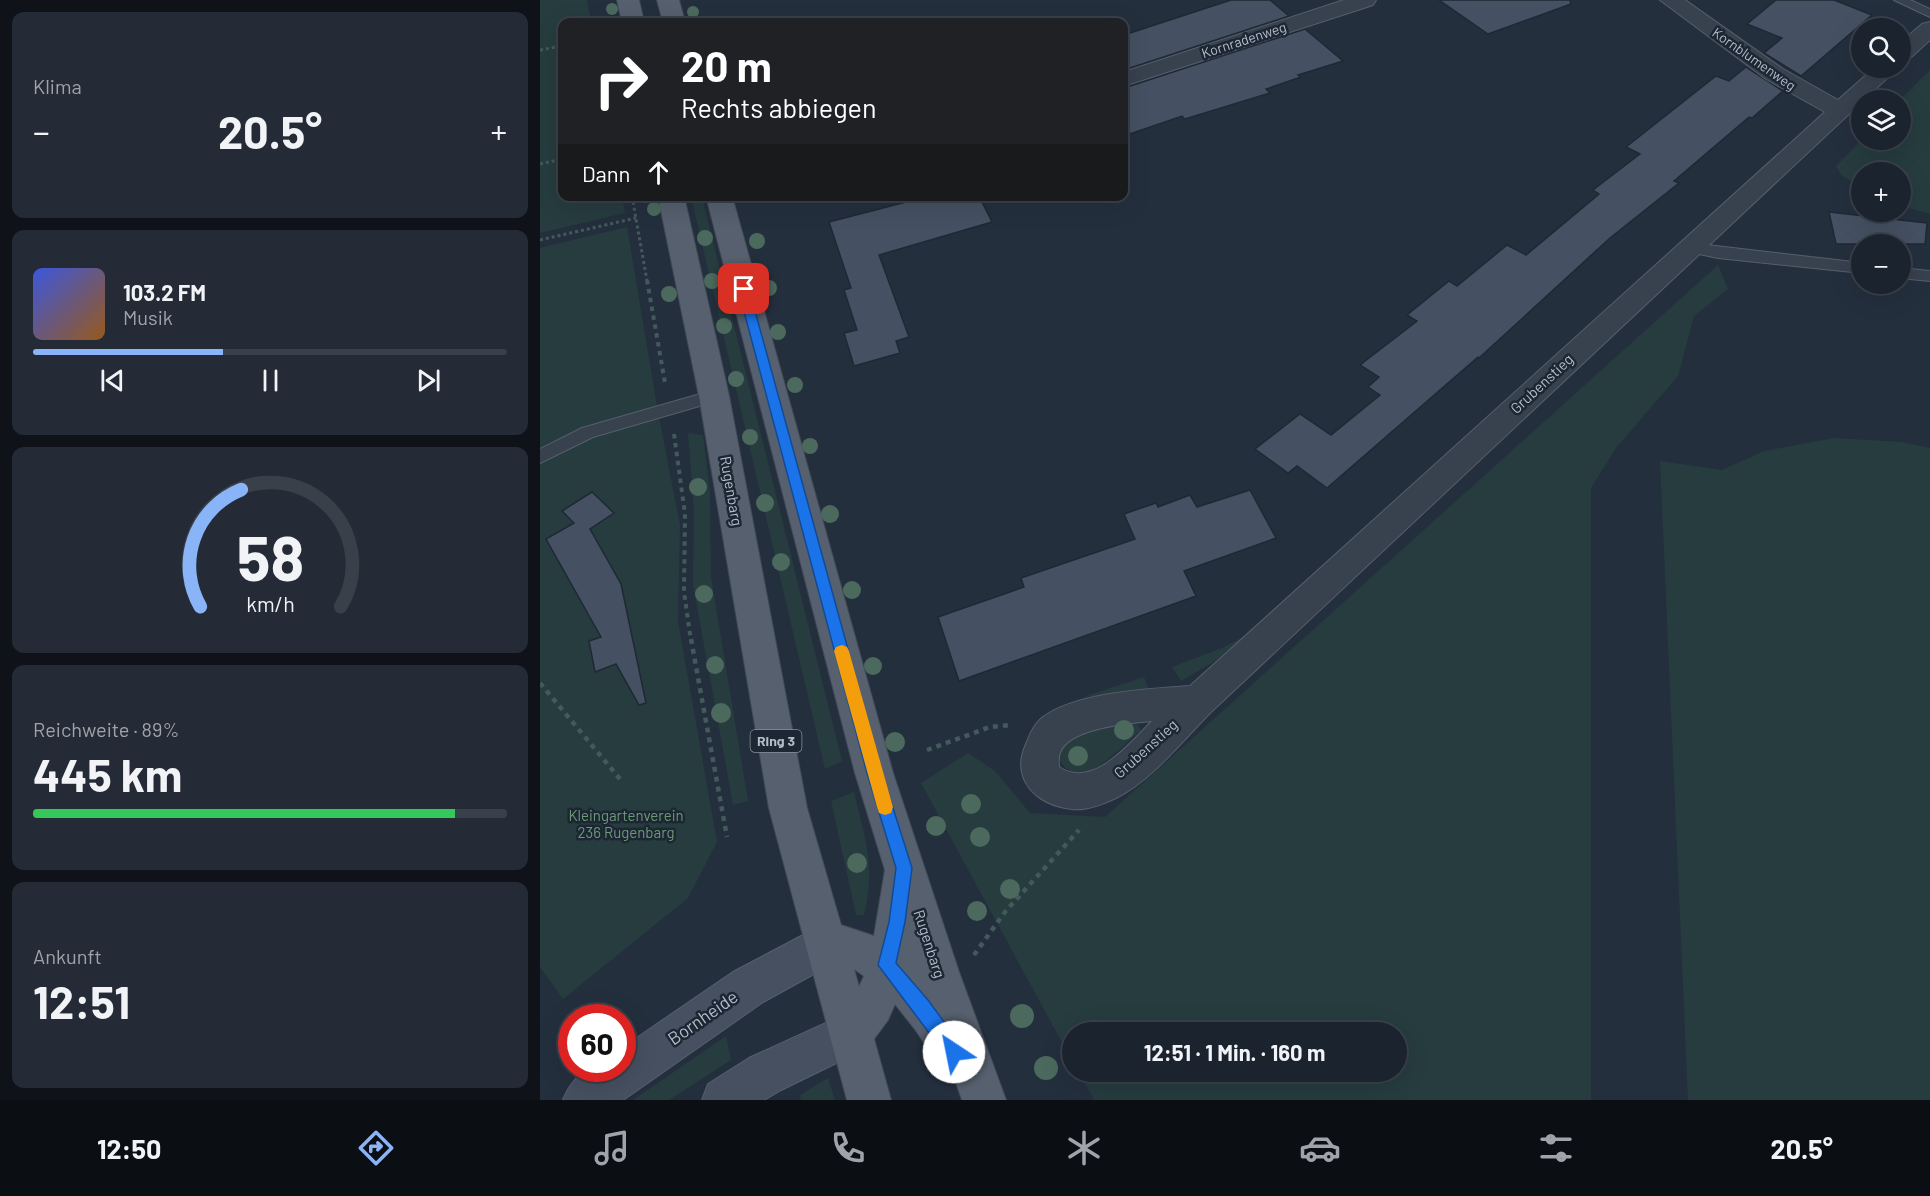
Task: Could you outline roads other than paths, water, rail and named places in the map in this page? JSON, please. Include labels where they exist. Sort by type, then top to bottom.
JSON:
[{"type":"main road","points":[[628,0],[632,18]]},
{"type":"main road","points":[[669,0],[673,18]]},
{"type":"main road","name":"Rugenbarg","points":[[672,201],[714,396],[788,808],[869,1100]]},
{"type":"main road","name":"Rugenbarg","points":[[720,201],[874,773],[904,868],[984,1100]]},
{"type":"main road","points":[[850,1034],[875,1000],[887,965],[897,922],[904,868]]},
{"type":"main road","points":[[826,944],[838,943],[855,947],[887,965],[944,1035],[984,1100]]},
{"type":"street","name":"Kornradenweg","points":[[1128,78],[1365,0]]},
{"type":"street","name":"Kornblumenweg","points":[[1671,0],[1779,78],[1840,111]]},
{"type":"street","points":[[1911,45],[1930,29]]},
{"type":"street","name":"Grubenstieg","points":[[1198,701],[1876,78]]},
{"type":"street","name":"Bornheide","points":[[585,1100],[748,987],[826,944]]},
{"type":"street","points":[[724,1100],[765,1074],[850,1034]]},
{"type":"lane","points":[[1900,0],[1930,14]]},
{"type":"lane","points":[[1690,248],[1851,267]]},
{"type":"lane","points":[[1911,274],[1930,276]]},
{"type":"lane","points":[[540,457],[588,432],[714,396]]},
{"type":"park label","name":"Kleingartenverein 236 Rugenbarg","points":[[626,824]]}]
